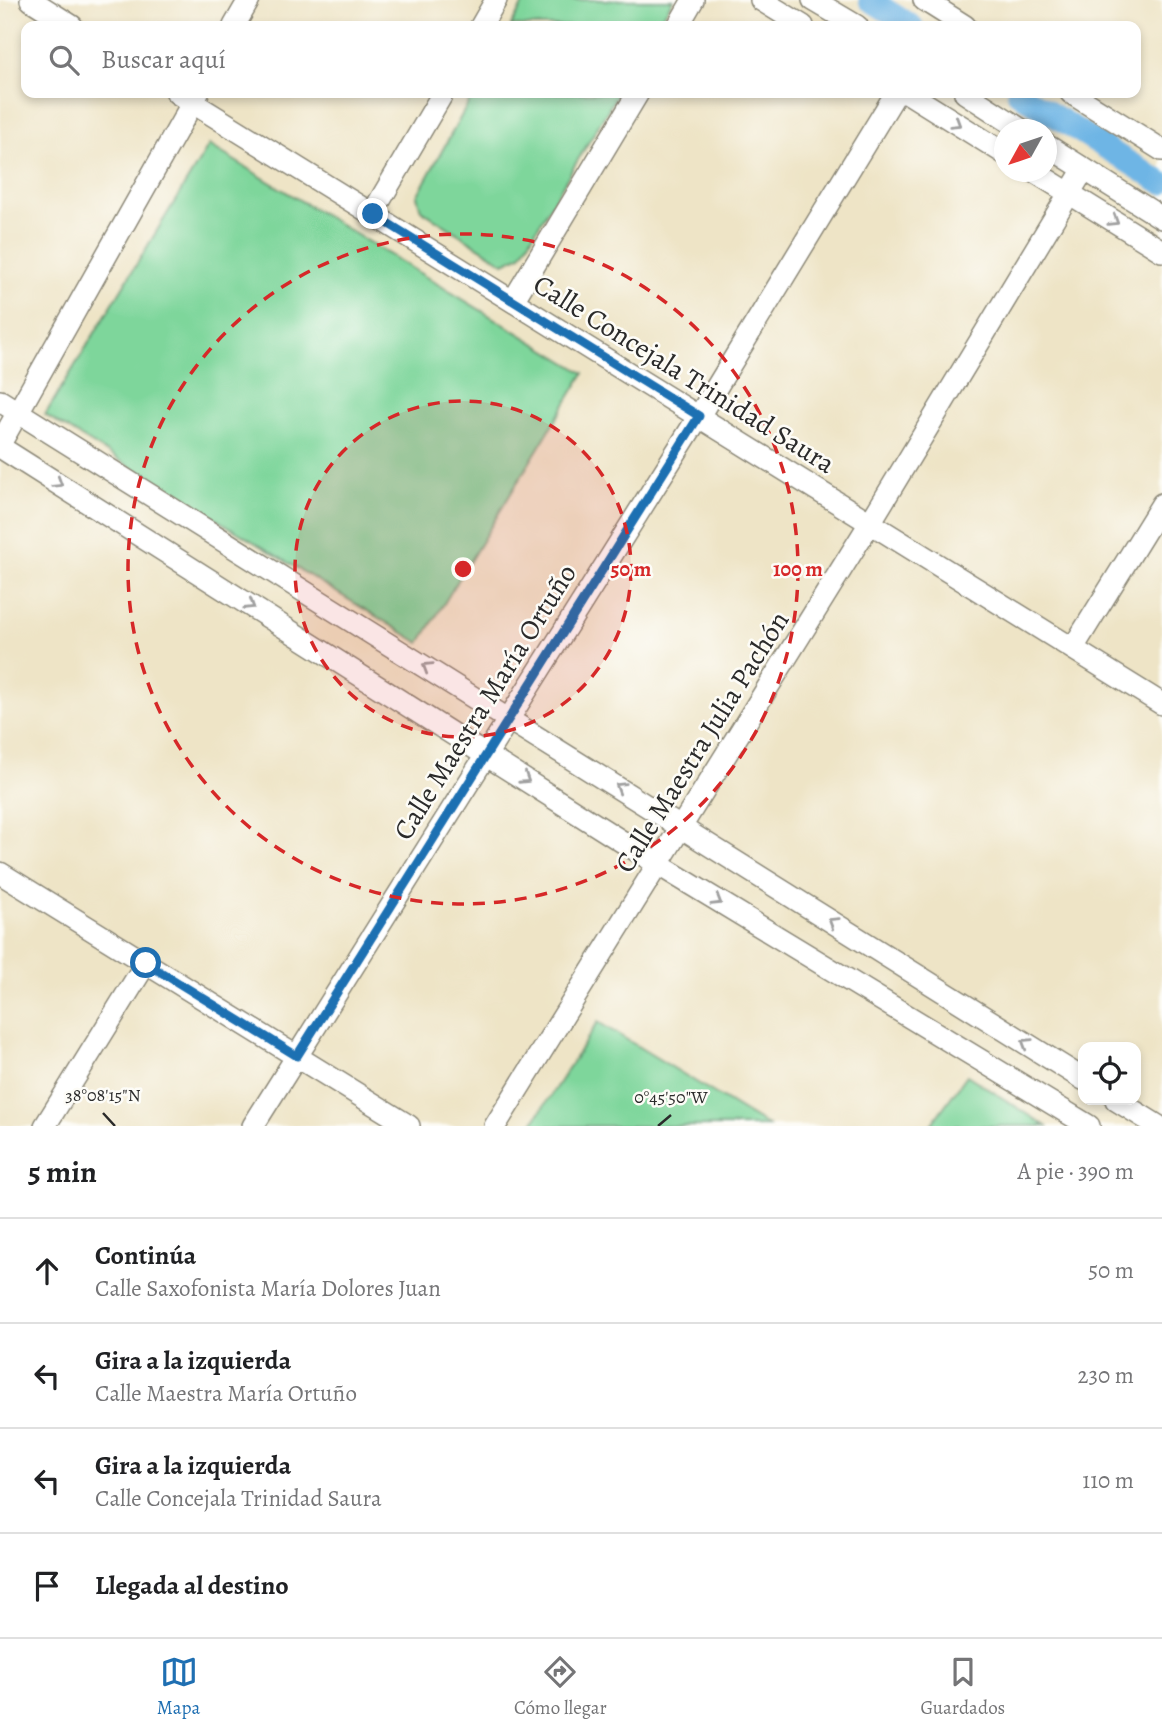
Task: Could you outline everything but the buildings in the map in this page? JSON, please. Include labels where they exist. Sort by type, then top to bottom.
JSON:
[{"type":"street","points":[[31,0],[64,21]]},
{"type":"street","points":[[237,21],[249,0]]},
{"type":"street","points":[[484,21],[496,0]]},
{"type":"street","points":[[681,21],[693,0]]},
{"type":"street","points":[[761,0],[795,21]]},
{"type":"street","points":[[813,0],[849,21]]},
{"type":"street","points":[[924,0],[957,21]]},
{"type":"street","points":[[188,98],[0,446],[659,865],[1089,1126]]},
{"type":"street","name":"Calle Concejala Trinidad Saura","points":[[192,98],[373,214],[1162,704]]},
{"type":"street","points":[[373,214],[440,98]]},
{"type":"street","points":[[513,301],[635,98]]},
{"type":"street","name":"Calle Maestra María Ortuño","points":[[253,1126],[699,416],[893,98]]},
{"type":"street","points":[[916,98],[994,147]]},
{"type":"street","points":[[973,98],[1005,119]]},
{"type":"street","points":[[1079,98],[1162,150]]},
{"type":"street","points":[[1057,152],[1162,218]]},
{"type":"street","name":"Calle Maestra Julia Pachón","points":[[495,1126],[870,523],[1084,169]]},
{"type":"street","points":[[1052,182],[1162,251]]},
{"type":"street","points":[[0,401],[1078,1076]]},
{"type":"street","points":[[1073,648],[1162,504]]},
{"type":"street","points":[[0,873],[409,1126]]},
{"type":"street","points":[[45,1126],[146,963]]},
{"type":"street","points":[[1124,1105],[1158,1126]]},
{"type":"green space","points":[[525,0],[673,0],[660,21],[514,21]]},
{"type":"green space","points":[[471,98],[615,98],[521,255],[504,263],[421,210],[417,196]]},
{"type":"green space","points":[[209,145],[584,373],[420,643],[45,415]]},
{"type":"green space","points":[[598,1022],[768,1126],[531,1126]]},
{"type":"green space","points":[[967,1075],[1046,1126],[930,1126]]},
{"type":"waterway","points":[[870,0],[904,21]]},
{"type":"waterway","points":[[1026,98],[1162,183]]},
{"type":"route","points":[[146,963],[297,1056],[699,416],[373,214]]}]
